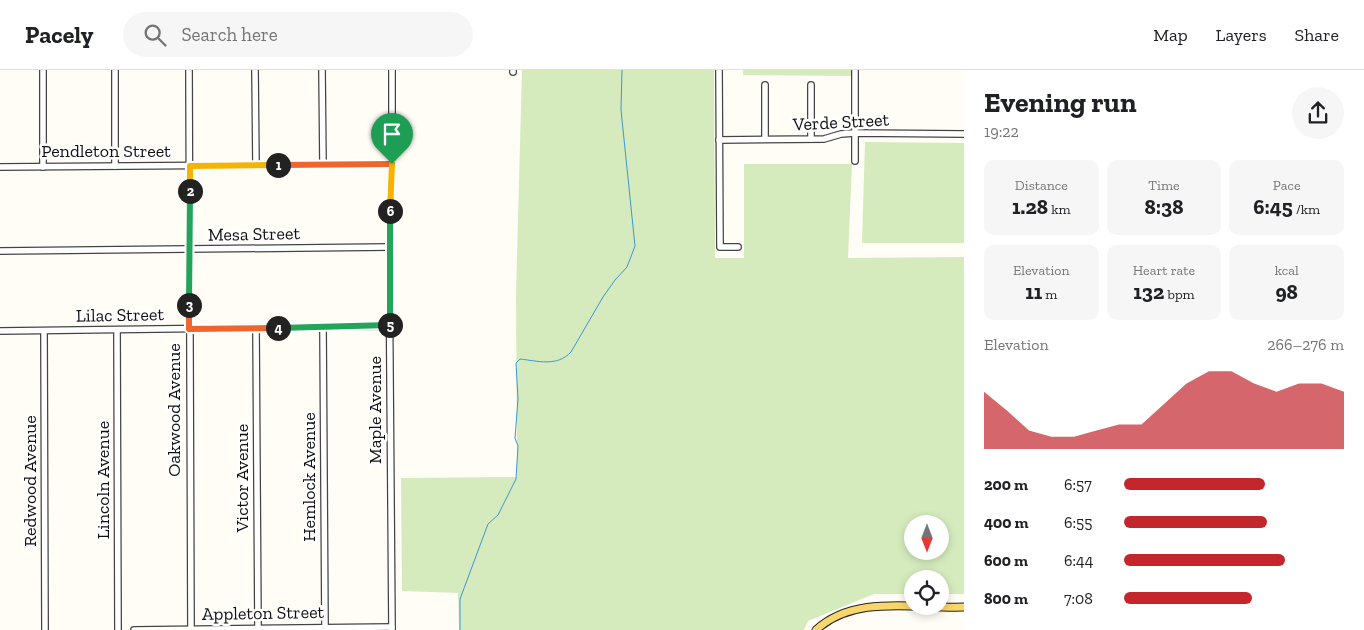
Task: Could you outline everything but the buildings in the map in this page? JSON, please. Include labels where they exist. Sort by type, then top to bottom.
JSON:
[{"type":"main road","points":[[816,630],[837,615],[861,607],[964,607]]},
{"type":"street","points":[[42,166],[43,70]]},
{"type":"street","points":[[115,70],[115,166]]},
{"type":"street","name":"Oakwood Avenue","points":[[189,70],[191,629]]},
{"type":"street","points":[[255,70],[256,165]]},
{"type":"street","points":[[322,70],[323,165]]},
{"type":"street","name":"Maple Avenue","points":[[392,70],[392,164],[389,247],[392,628]]},
{"type":"street","points":[[719,70],[720,247],[738,247]]},
{"type":"street","points":[[855,70],[855,161]]},
{"type":"street","points":[[765,85],[765,139]]},
{"type":"street","points":[[811,85],[811,139]]},
{"type":"street","name":"Verde Street","points":[[719,140],[824,139],[841,134],[964,134]]},
{"type":"street","name":"Pendleton Street","points":[[0,167],[392,164]]},
{"type":"street","name":"Mesa Street","points":[[0,251],[389,247]]},
{"type":"street","name":"Lilac Street","points":[[0,331],[390,326]]},
{"type":"street","name":"Hemlock Avenue","points":[[323,327],[325,627]]},
{"type":"street","name":"Victor Avenue","points":[[256,328],[258,628]]},
{"type":"street","name":"Lincoln Avenue","points":[[117,330],[118,630]]},
{"type":"street","name":"Redwood Avenue","points":[[44,331],[45,630]]},
{"type":"street","name":"Appleton Street","points":[[134,630],[325,627],[392,628]]},
{"type":"green space","points":[[522,70],[714,70],[715,258],[744,258],[744,164],[852,164],[848,258],[964,257],[964,594],[949,594],[949,570],[904,570],[904,594],[874,594],[808,621],[804,630],[459,630],[458,593],[402,591],[401,478],[517,477],[516,295]]},
{"type":"green space","points":[[743,70],[851,70],[851,76],[743,75]]},
{"type":"green space","points":[[865,142],[964,143],[964,243],[862,243]]},
{"type":"waterway","points":[[460,630],[460,599],[488,524],[498,515],[516,479],[518,446],[515,438],[518,399],[516,363],[520,359],[547,362],[566,357],[571,352],[603,297],[627,267],[635,246],[621,110],[622,70]]},
{"type":"route","points":[[392,164],[389,247],[390,326],[189,329],[190,166],[392,164]]}]
